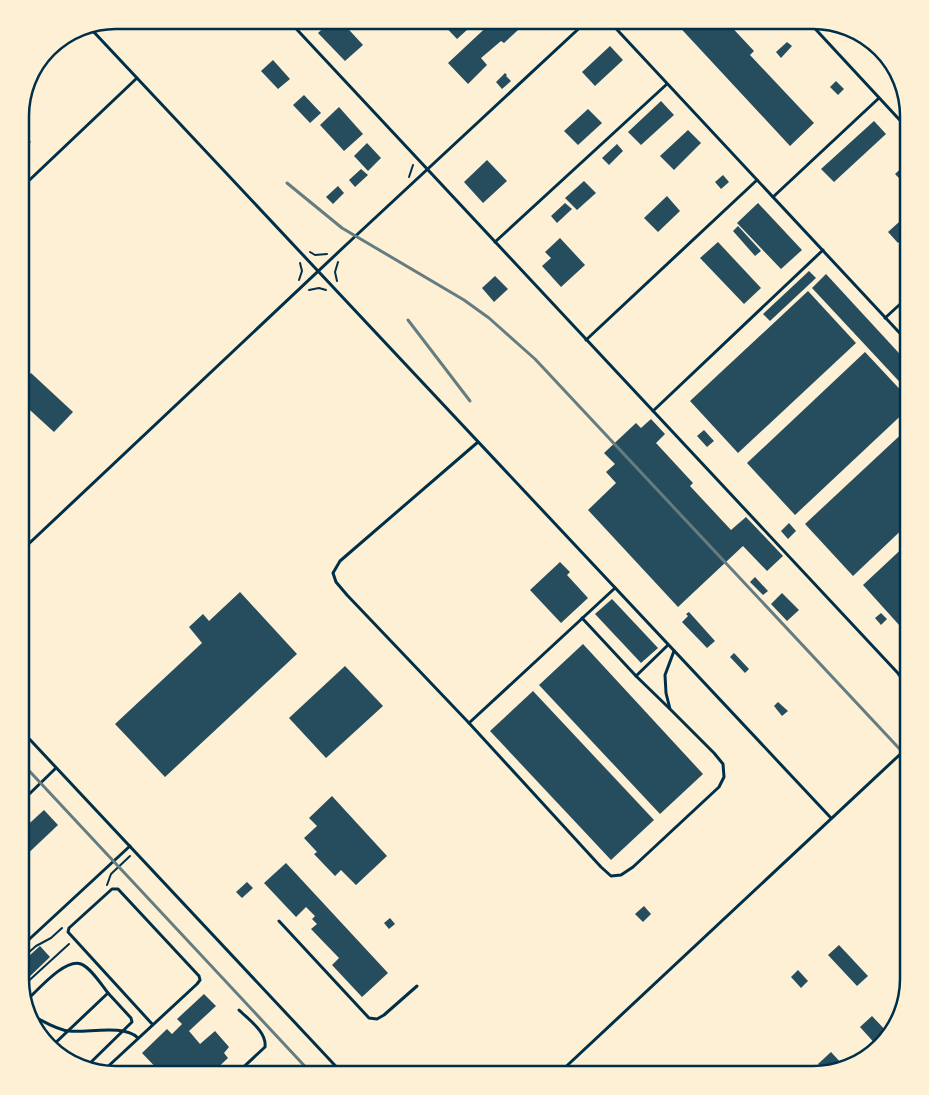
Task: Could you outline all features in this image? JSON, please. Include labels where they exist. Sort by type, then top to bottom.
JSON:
[{"type":"lane","points":[[296,29],[899,675]]},
{"type":"lane","points":[[29,544],[578,29]]},
{"type":"lane","points":[[616,29],[900,334]]},
{"type":"lane","points":[[814,29],[900,120]]},
{"type":"lane","points":[[93,32],[831,818]]},
{"type":"lane","points":[[29,180],[137,78]]},
{"type":"lane","points":[[495,242],[667,84]]},
{"type":"lane","points":[[773,197],[879,98]]},
{"type":"lane","points":[[586,340],[757,180]]},
{"type":"lane","points":[[652,411],[823,250]]},
{"type":"lane","points":[[885,318],[900,304]]},
{"type":"lane","points":[[478,442],[340,561],[333,573],[336,582],[347,595],[601,867],[611,876],[621,875],[633,867],[719,787],[724,777],[723,764],[582,618]]},
{"type":"lane","points":[[469,724],[615,588]]},
{"type":"lane","points":[[636,676],[668,645]]},
{"type":"lane","points":[[670,709],[666,693],[665,675],[674,651]]},
{"type":"lane","points":[[29,739],[336,1066]]},
{"type":"lane","points":[[567,1066],[900,754]]},
{"type":"lane","points":[[29,794],[56,768]]},
{"type":"lane","points":[[29,940],[130,846]]},
{"type":"lane","points":[[109,1066],[153,1025],[200,980],[199,976],[118,889],[114,888],[69,928],[68,932],[153,1025]]},
{"type":"lane","points":[[279,921],[369,1018],[378,1019],[384,1015],[417,986]]},
{"type":"lane","points":[[31,997],[65,966],[73,963],[80,964],[86,968],[132,1018],[132,1022],[124,1031],[91,1063]]},
{"type":"lane","points":[[56,1042],[108,993]]},
{"type":"lane","points":[[239,1010],[263,1034],[266,1042],[265,1047],[245,1066]]},
{"type":"lane","points":[[38,1018],[67,1031],[124,1031],[134,1034],[138,1038]]},
{"type":"path","points":[[405,181],[410,175],[413,165]]},
{"type":"path","points":[[308,251],[315,254],[330,252]]},
{"type":"path","points":[[296,283],[302,271],[299,260]]},
{"type":"path","points":[[29,980],[71,942]]},
{"type":"building","points":[[322,29],[348,29],[363,45],[345,61],[318,33]]},
{"type":"building","points":[[448,29],[468,29],[457,39]]},
{"type":"building","points":[[484,29],[519,29],[504,43],[501,41],[481,58],[487,65],[468,84],[448,63]]},
{"type":"building","points":[[681,29],[733,29],[754,51],[750,55],[814,123],[790,146]]},
{"type":"building","points":[[787,42],[792,46],[781,58],[776,52]]},
{"type":"building","points":[[610,46],[623,60],[595,86],[582,72]]},
{"type":"building","points":[[273,60],[290,79],[278,89],[261,71]]},
{"type":"building","points":[[505,73],[511,81],[502,89],[496,82]]},
{"type":"building","points":[[836,81],[844,89],[838,95],[830,87]]},
{"type":"building","points":[[304,95],[321,113],[310,123],[293,105]]},
{"type":"building","points":[[661,101],[674,115],[641,145],[628,132]]},
{"type":"building","points":[[339,107],[363,134],[344,151],[320,125]]},
{"type":"building","points":[[588,109],[602,123],[578,145],[564,131]]},
{"type":"building","points":[[874,121],[886,134],[834,182],[821,169]]},
{"type":"building","points":[[688,130],[701,143],[674,170],[660,156]]},
{"type":"building","points":[[367,143],[381,158],[368,171],[354,156]]},
{"type":"building","points":[[617,144],[623,151],[609,165],[602,158]]},
{"type":"building","points":[[487,160],[507,181],[483,203],[464,182]]},
{"type":"building","points":[[361,169],[368,175],[355,187],[349,180]]},
{"type":"building","points":[[900,169],[900,179],[895,174]]},
{"type":"building","points":[[723,175],[729,182],[721,189],[715,182]]},
{"type":"building","points":[[584,181],[596,193],[577,210],[565,198]]},
{"type":"building","points":[[338,186],[344,193],[333,204],[326,197]]},
{"type":"building","points":[[667,196],[680,211],[658,232],[644,218]]},
{"type":"building","points":[[565,203],[572,209],[557,223],[551,216]]},
{"type":"building","points":[[758,203],[802,250],[781,269],[737,223]]},
{"type":"building","points":[[900,221],[900,241],[898,243],[888,232]]},
{"type":"building","points":[[738,226],[761,251],[755,256],[733,231]]},
{"type":"building","points":[[560,238],[585,265],[561,287],[542,266],[551,258],[545,252]]},
{"type":"building","points":[[718,242],[761,288],[744,304],[700,258]]},
{"type":"building","points":[[809,271],[816,278],[770,321],[763,314]]},
{"type":"building","points":[[826,274],[900,354],[900,382],[812,288]]},
{"type":"building","points":[[495,276],[508,289],[494,302],[482,288]]},
{"type":"building","points":[[808,291],[856,343],[738,453],[690,401]]},
{"type":"building","points":[[865,352],[900,389],[900,416],[795,515],[747,463]]},
{"type":"building","points":[[31,373],[73,412],[54,432],[29,409],[29,375]]},
{"type":"building","points":[[651,419],[665,434],[656,443],[693,483],[690,486],[731,530],[746,517],[783,556],[767,571],[743,546],[678,607],[588,510],[616,483],[606,472],[615,464],[604,453],[636,423],[641,428]]},
{"type":"building","points":[[704,430],[714,441],[707,447],[697,436]]},
{"type":"building","points":[[900,435],[900,532],[853,576],[805,524]]},
{"type":"building","points":[[789,523],[796,531],[788,539],[781,531]]},
{"type":"building","points":[[900,550],[900,626],[863,585]]},
{"type":"building","points":[[560,562],[570,572],[567,575],[588,598],[561,623],[530,590]]},
{"type":"building","points":[[755,577],[768,591],[763,595],[750,582]]},
{"type":"building","points":[[240,592],[297,654],[165,777],[115,724],[202,643],[189,627],[203,614],[209,621]]},
{"type":"building","points":[[782,593],[799,610],[787,621],[771,604]]},
{"type":"building","points":[[612,599],[658,648],[641,663],[595,614]]},
{"type":"building","points":[[689,612],[715,641],[707,648],[682,622]]},
{"type":"building","points":[[881,613],[887,619],[881,625],[875,618]]},
{"type":"building","points":[[583,644],[703,774],[660,814],[539,685]]},
{"type":"building","points":[[734,653],[749,669],[745,673],[730,657]]},
{"type":"building","points":[[345,666],[383,706],[326,758],[289,718]]},
{"type":"building","points":[[533,691],[654,820],[611,860],[490,731]]},
{"type":"building","points":[[778,702],[788,711],[782,716],[774,706]]},
{"type":"building","points":[[332,796],[387,856],[356,885],[341,870],[335,876],[314,854],[317,852],[304,838],[317,826],[309,818]]},
{"type":"building","points":[[44,810],[58,825],[29,852],[29,824]]},
{"type":"building","points":[[286,863],[388,973],[362,997],[332,965],[339,958],[311,929],[317,924],[312,919],[315,916],[306,907],[296,917],[264,883]]},
{"type":"building","points":[[247,882],[253,888],[242,898],[236,892]]},
{"type":"building","points":[[644,906],[651,914],[643,922],[635,914]]},
{"type":"building","points":[[390,918],[395,924],[389,929],[384,923]]},
{"type":"building","points":[[839,945],[868,976],[857,986],[828,955]]},
{"type":"building","points":[[40,946],[50,957],[29,977],[29,956]]},
{"type":"building","points":[[798,970],[808,981],[801,988],[791,977]]},
{"type":"building","points":[[204,994],[216,1006],[189,1031],[200,1044],[215,1031],[229,1047],[224,1053],[228,1058],[220,1066],[154,1066],[142,1053],[167,1029],[172,1034],[182,1024],[177,1019]]},
{"type":"building","points":[[872,1016],[884,1029],[874,1042],[860,1027]]},
{"type":"building","points":[[831,1052],[840,1062],[824,1066],[818,1064]]},
{"type":"railway","points":[[287,183],[342,228],[464,300],[489,318],[535,359],[900,749]]},
{"type":"railway","points":[[408,320],[470,401]]},
{"type":"railway","points":[[29,771],[305,1066]]}]
